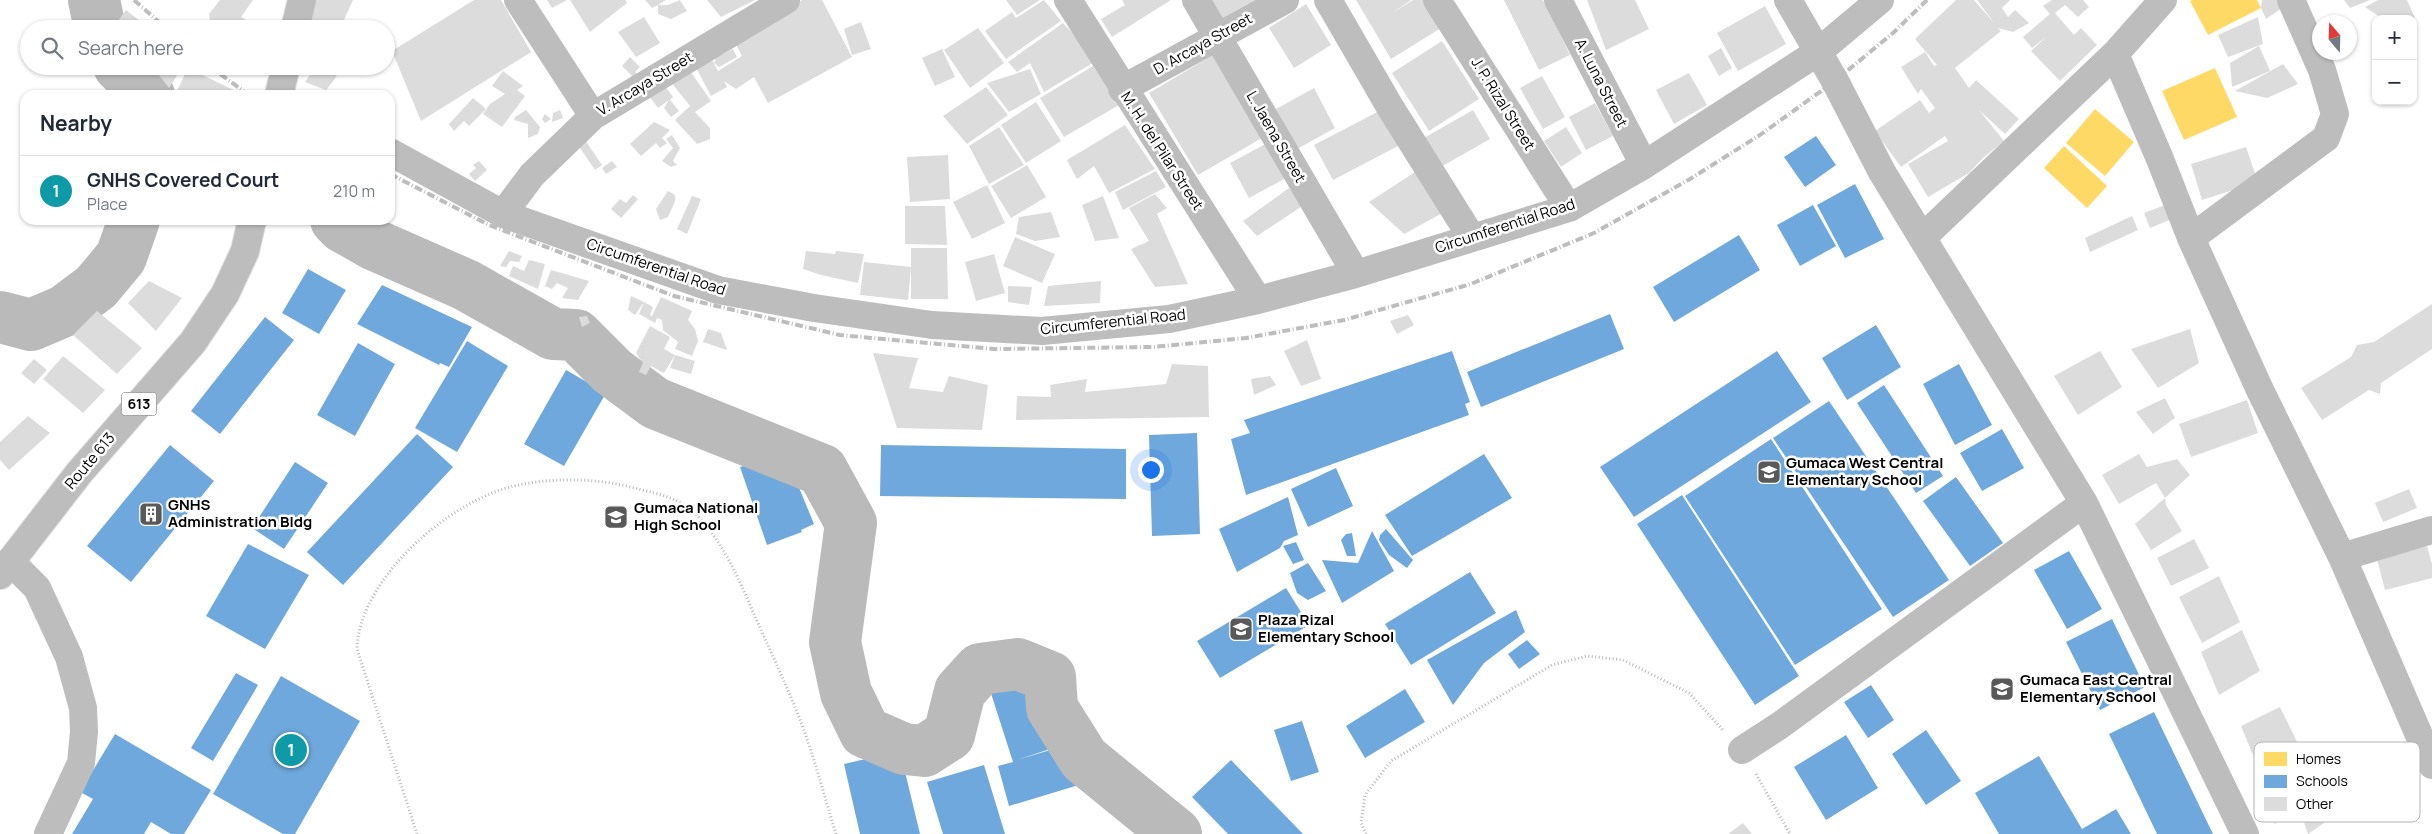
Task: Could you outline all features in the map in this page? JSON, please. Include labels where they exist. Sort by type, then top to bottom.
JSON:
[{"type":"street","points":[[297,20],[302,0]]},
{"type":"street","points":[[518,0],[593,116]]},
{"type":"street","name":"V. Arcaya Street","points":[[503,214],[532,175],[593,116],[786,0]]},
{"type":"street","name":"M. H. del Pilar Street","points":[[1068,0],[1122,89],[1258,300]]},
{"type":"street","name":"L. Jaena Street","points":[[1196,0],[1356,274]]},
{"type":"street","name":"D. Arcaya Street","points":[[1122,89],[1285,0]]},
{"type":"street","points":[[1328,0],[1390,107],[1472,238]]},
{"type":"street","name":"J. P. Rizal Street","points":[[1437,0],[1569,208]]},
{"type":"street","name":"A. Luna Street","points":[[1558,0],[1644,165]]},
{"type":"street","points":[[1788,0],[1882,172],[2084,503],[2244,834]]},
{"type":"street","name":"Circumferential Road","points":[[395,155],[503,214],[718,290],[814,308],[932,325],[1042,331],[1168,319],[1258,300],[1356,274],[1569,208],[1644,165],[1818,52],[1880,0]]},
{"type":"street","points":[[1922,238],[2115,54],[2163,0]]},
{"type":"street","points":[[2191,238],[2326,138],[2334,114],[2322,70],[2291,0]]},
{"type":"street","points":[[2115,54],[2160,158],[2191,238],[2260,390],[2342,557],[2432,765]]},
{"type":"street","points":[[280,90],[284,75]]},
{"type":"street","name":"Route 613","points":[[5,568],[79,473],[192,342],[226,294],[245,251],[251,225]]},
{"type":"street","points":[[1742,750],[1779,726],[2084,503]]},
{"type":"street","points":[[2342,557],[2432,530]]},
{"type":"street","points":[[5,568],[37,588],[69,657],[83,708],[84,732],[81,763],[48,834]]},
{"type":"path","points":[[417,834],[357,649],[358,631],[366,611],[380,584],[398,560],[420,539],[451,516],[485,497],[514,486],[590,481],[627,486],[682,503],[712,532],[740,582],[796,709],[836,834]]},
{"type":"path","points":[[1366,834],[1360,823],[1365,794],[1391,761],[1552,665],[1587,656],[1623,660],[1689,693],[1742,750],[1790,834]]},
{"type":"building: Homes","points":[[2257,0],[2261,8],[2208,35],[2190,1]]},
{"type":"building: Homes","points":[[2215,68],[2237,117],[2184,140],[2162,91]]},
{"type":"building: Homes","points":[[2095,109],[2134,142],[2105,176],[2066,143]]},
{"type":"building: Homes","points":[[2064,146],[2107,186],[2087,208],[2044,168]]},
{"type":"building: Schools","points":[[1816,136],[1836,165],[1805,187],[1784,157]]},
{"type":"building: Schools","points":[[1855,184],[1884,239],[1845,258],[1817,205]]},
{"type":"building: Schools","points":[[1813,205],[1836,246],[1800,266],[1777,225]]},
{"type":"building: Schools","points":[[1739,235],[1760,270],[1674,322],[1653,287]]},
{"type":"building: Schools","points":[[308,269],[346,290],[319,334],[282,313]]},
{"type":"building: Schools","points":[[382,285],[472,327],[449,367],[440,363],[439,365],[357,324]]},
{"type":"building: Schools","points":[[1610,314],[1624,349],[1481,407],[1467,372]]},
{"type":"building: Schools","points":[[265,317],[294,340],[220,434],[191,411]]},
{"type":"building: Schools","points":[[1876,325],[1901,367],[1847,400],[1822,358]]},
{"type":"building: Schools","points":[[467,341],[508,366],[457,452],[415,428]]},
{"type":"building: Schools","points":[[358,343],[395,364],[355,436],[317,415]]},
{"type":"building: Schools","points":[[1452,351],[1470,402],[1465,404],[1469,415],[1246,495],[1231,439],[1250,433],[1244,420]]},
{"type":"building: Schools","points":[[1777,351],[1811,402],[1634,517],[1600,467]]},
{"type":"building: Schools","points":[[1959,364],[1992,425],[1955,445],[1923,384]]},
{"type":"building: Schools","points":[[566,370],[606,393],[564,466],[524,444]]},
{"type":"building: Schools","points":[[1884,385],[1943,476],[1916,493],[1857,403]]},
{"type":"building: Schools","points":[[1829,401],[1949,580],[1893,617],[1773,438]]},
{"type":"building: Schools","points":[[2002,429],[2024,468],[1982,491],[1960,453]]},
{"type":"building: Schools","points":[[1197,433],[1200,534],[1152,536],[1149,435]]},
{"type":"building: Schools","points":[[417,434],[453,467],[343,585],[307,552]]},
{"type":"building: Schools","points":[[1771,439],[1882,609],[1795,665],[1685,496]]},
{"type":"building: Schools","name":"GNHS Administration Bldg","points":[[170,445],[214,481],[131,582],[87,546]]},
{"type":"building: Schools","points":[[881,445],[1126,449],[1126,499],[880,496]]},
{"type":"building: Schools","points":[[1484,454],[1512,498],[1412,556],[1385,515]]},
{"type":"building: Schools","points":[[786,456],[814,524],[801,530],[802,532],[767,545],[740,467]]},
{"type":"building: Schools","points":[[295,462],[328,483],[284,549],[252,528]]},
{"type":"building: Schools","points":[[1336,468],[1353,506],[1308,527],[1291,489]]},
{"type":"building: Schools","points":[[1956,477],[2003,543],[1970,566],[1923,501]]},
{"type":"building: Schools","points":[[1682,495],[1799,676],[1755,705],[1637,524]]},
{"type":"building: Schools","points":[[1288,497],[1298,535],[1284,541],[1280,548],[1237,572],[1219,529]]},
{"type":"building: Schools","points":[[1386,529],[1413,560],[1407,568],[1389,555],[1379,540],[1380,535]]},
{"type":"building: Schools","points":[[1372,531],[1394,571],[1342,603],[1322,560],[1358,563]]},
{"type":"building: Schools","points":[[1352,533],[1356,556],[1347,556],[1341,540],[1346,534]]},
{"type":"building: Schools","points":[[1296,542],[1304,560],[1293,564],[1283,546]]},
{"type":"building: Schools","points":[[248,544],[309,575],[265,649],[206,616]]},
{"type":"building: Schools","points":[[2069,551],[2102,609],[2067,629],[2034,570]]},
{"type":"building: Schools","points":[[1308,563],[1326,591],[1308,600],[1297,593],[1290,573]]},
{"type":"building: Schools","points":[[1470,572],[1496,613],[1411,665],[1385,624]]},
{"type":"building: Schools","points":[[1286,588],[1309,625],[1220,678],[1197,641]]},
{"type":"building: Schools","points":[[1516,610],[1525,632],[1484,663],[1453,705],[1427,660]]},
{"type":"building: Schools","points":[[2112,619],[2145,687],[2100,710],[2066,642]]},
{"type":"building: Schools","points":[[1527,640],[1540,654],[1519,669],[1508,654]]},
{"type":"building: Schools","points":[[1028,669],[1053,748],[1017,760],[1070,744],[1082,784],[1009,806],[998,766],[1013,762],[987,681]]},
{"type":"building: Schools","points":[[236,673],[258,685],[213,761],[191,748]]},
{"type":"building: Schools","points":[[281,676],[360,721],[295,834],[283,834],[213,794]]},
{"type":"building: Schools","points":[[1871,685],[1894,720],[1868,738],[1844,702]]},
{"type":"building: Schools","points":[[1405,689],[1425,722],[1365,758],[1346,726]]},
{"type":"building: Schools","points":[[2154,712],[2213,834],[2157,834],[2109,734]]},
{"type":"building: Schools","points":[[1302,721],[1319,772],[1291,781],[1274,730]]},
{"type":"building: Schools","points":[[1926,730],[1961,781],[1926,805],[1892,754]]},
{"type":"building: Schools","points":[[115,734],[211,790],[184,834],[171,834],[151,822],[144,834],[72,834],[93,799],[80,792]]},
{"type":"building: Schools","points":[[1846,735],[1878,788],[1826,820],[1794,767]]},
{"type":"building: Schools","points":[[900,751],[920,834],[860,834],[844,764]]},
{"type":"building: Schools","points":[[2039,756],[2082,829],[2116,809],[2131,834],[1999,834],[1975,793]]},
{"type":"building: Schools","points":[[1231,760],[1303,834],[1228,834],[1192,797]]},
{"type":"building: Schools","points":[[984,765],[1005,834],[943,834],[927,782]]},
{"type":"building: Other","points":[[220,0],[253,0],[241,17],[246,20],[210,20],[209,14]]},
{"type":"building: Other","points":[[311,0],[353,0],[344,20],[308,20]]},
{"type":"building: Other","points":[[474,0],[501,0],[531,52],[421,121],[395,58],[395,49]]},
{"type":"building: Other","points":[[547,0],[567,0],[552,8]]},
{"type":"building: Other","points":[[570,0],[625,0],[627,3],[590,32]]},
{"type":"building: Other","points":[[645,0],[666,0],[652,8]]},
{"type":"building: Other","points":[[680,0],[687,11],[671,19],[658,14],[658,5],[668,5]]},
{"type":"building: Other","points":[[707,0],[755,0],[721,17]]},
{"type":"building: Other","points":[[802,0],[822,0],[852,57],[768,103],[754,77],[736,89],[724,81],[727,87],[711,96],[694,64],[710,56],[718,71],[742,56],[733,39]]},
{"type":"building: Other","points":[[1006,0],[1040,0],[1017,15]]},
{"type":"building: Other","points":[[1044,0],[1061,21],[1006,59],[985,31],[1012,12],[1016,18]]},
{"type":"building: Other","points":[[1122,0],[1171,0],[1112,37],[1101,19],[1125,5]]},
{"type":"building: Other","points":[[1198,0],[1259,0],[1216,31]]},
{"type":"building: Other","points":[[1356,0],[1411,0],[1392,13],[1413,0],[1423,0],[1441,28],[1391,59]]},
{"type":"building: Other","points":[[1504,0],[1543,0],[1570,55],[1539,70]]},
{"type":"building: Other","points":[[1587,0],[1635,0],[1649,29],[1606,50]]},
{"type":"building: Other","points":[[1956,0],[1974,0],[1994,23],[1977,0],[2010,0],[2002,8],[2008,17],[2015,10],[2029,23],[2013,32],[1998,28],[2001,31],[1955,68],[1969,88],[1976,80],[2019,119],[2005,134],[1979,110],[2004,141],[1983,158],[1969,173],[1928,197],[1908,164],[1948,141],[1945,136],[1901,167],[1875,131],[1920,100],[1929,113],[1935,108],[1921,89],[1918,94],[1901,67],[1925,52],[1934,66],[1937,65],[1915,39]]},
{"type":"building: Other","points":[[2052,0],[2083,0],[2089,7],[2078,17],[2065,5],[2055,13],[2074,35],[2081,28],[2097,45],[2060,81],[2031,51],[2047,36],[2032,48],[2023,37],[2050,14],[2043,6]]},
{"type":"building: Other","points":[[2262,0],[2282,0],[2285,6],[2266,19],[2261,8]]},
{"type":"building: Other","points":[[2344,0],[2370,0],[2350,8]]},
{"type":"building: Other","points":[[2378,0],[2407,0],[2414,15],[2377,15],[2365,7]]},
{"type":"building: Other","points":[[1306,4],[1331,45],[1294,68],[1269,28]]},
{"type":"building: Other","points":[[1765,6],[1786,44],[1738,71],[1717,33]]},
{"type":"building: Other","points":[[126,10],[139,20],[118,20]]},
{"type":"building: Other","points":[[644,17],[660,43],[636,57],[618,32]]},
{"type":"building: Other","points":[[2258,17],[2263,44],[2228,57],[2218,35]]},
{"type":"building: Other","points":[[861,22],[871,49],[852,55],[844,29]]},
{"type":"building: Other","points":[[1063,23],[1098,60],[1044,92],[1030,63],[1017,72],[1008,62]]},
{"type":"building: Other","points":[[978,28],[1004,63],[970,88],[944,50]]},
{"type":"building: Other","points":[[1442,41],[1479,99],[1429,131],[1392,73]]},
{"type":"building: Other","points":[[2259,46],[2270,71],[2232,87],[2230,63]]},
{"type":"building: Other","points":[[1721,48],[1732,68],[1719,76],[1708,56]]},
{"type":"building: Other","points":[[733,49],[737,57],[719,67],[714,63],[716,58]]},
{"type":"building: Other","points":[[942,49],[955,77],[935,86],[922,58]]},
{"type":"building: Other","points":[[1213,55],[1262,138],[1198,175],[1149,93]]},
{"type":"building: Other","points":[[630,57],[640,67],[635,72],[641,78],[625,83],[632,76],[622,66]]},
{"type":"building: Other","points":[[2283,64],[2298,84],[2267,98],[2235,91]]},
{"type":"building: Other","points":[[1093,66],[1119,105],[1064,137],[1040,98]]},
{"type":"building: Other","points":[[688,68],[711,101],[695,112],[710,128],[710,139],[697,144],[675,120],[690,106],[670,81]]},
{"type":"building: Other","points":[[1030,69],[1041,94],[1009,112],[987,83]]},
{"type":"building: Other","points":[[503,71],[523,86],[517,90],[525,96],[502,127],[483,114],[490,104],[505,94],[492,86]]},
{"type":"building: Other","points":[[1689,73],[1707,105],[1674,124],[1656,90]]},
{"type":"building: Other","points":[[159,75],[177,75],[169,88]]},
{"type":"building: Other","points":[[185,75],[203,75],[234,90],[177,90]]},
{"type":"building: Other","points":[[310,75],[337,76],[326,90],[305,82]]},
{"type":"building: Other","points":[[1542,76],[1565,117],[1543,129],[1520,88]]},
{"type":"building: Other","points":[[662,82],[673,97],[670,100],[679,111],[671,117],[664,108],[669,100],[658,108],[647,93]]},
{"type":"building: Other","points":[[986,87],[1008,115],[967,144],[943,116]]},
{"type":"building: Other","points":[[1314,88],[1335,128],[1297,149],[1276,109]]},
{"type":"building: Other","points":[[473,98],[486,109],[469,126],[464,121],[454,131],[449,124]]},
{"type":"building: Other","points":[[1036,102],[1061,141],[1026,163],[1001,125]]},
{"type":"building: Other","points":[[1595,103],[1613,136],[1586,150],[1569,117]]},
{"type":"building: Other","points":[[1383,109],[1402,144],[1333,180],[1314,145]]},
{"type":"building: Other","points":[[526,110],[540,127],[538,134],[528,138],[528,124],[514,120],[515,117]]},
{"type":"building: Other","points":[[560,110],[563,118],[552,122],[553,113]]},
{"type":"building: Other","points":[[1473,110],[1490,139],[1439,168],[1422,139]]},
{"type":"building: Other","points":[[545,114],[551,119],[545,123],[542,119]]},
{"type":"building: Other","points":[[654,122],[670,130],[662,138],[667,143],[660,148],[656,143],[641,156],[630,144]]},
{"type":"building: Other","points":[[1125,125],[1155,169],[1109,193],[1094,166],[1077,179],[1067,160]]},
{"type":"building: Other","points":[[999,127],[1024,165],[989,184],[969,146]]},
{"type":"building: Other","points":[[1566,127],[1582,153],[1561,167],[1544,141]]},
{"type":"building: Other","points":[[672,135],[680,148],[673,161],[677,165],[671,167],[662,161],[673,148],[666,139]]},
{"type":"building: Other","points":[[585,140],[602,165],[595,170],[578,145]]},
{"type":"building: Other","points":[[1269,142],[1288,177],[1249,198],[1230,163]]},
{"type":"building: Other","points":[[2246,147],[2258,182],[2202,200],[2191,164]]},
{"type":"building: Other","points":[[948,155],[950,199],[910,202],[907,157]]},
{"type":"building: Other","points":[[479,161],[487,170],[475,181],[469,174],[476,168],[473,165]]},
{"type":"building: Other","points":[[612,161],[617,167],[606,174],[602,168]]},
{"type":"building: Other","points":[[1027,165],[1046,197],[1011,218],[991,186]]},
{"type":"building: Other","points":[[1156,171],[1166,187],[1123,210],[1115,192]]},
{"type":"building: Other","points":[[1415,172],[1448,210],[1404,234],[1369,202]]},
{"type":"building: Other","points":[[987,185],[1005,223],[972,239],[953,202]]},
{"type":"building: Other","points":[[1289,188],[1304,205],[1257,236],[1243,221]]},
{"type":"building: Other","points":[[668,191],[675,195],[675,201],[668,217],[660,220],[656,209]]},
{"type":"building: Other","points":[[1155,194],[1167,208],[1157,214],[1188,284],[1155,287],[1131,249],[1149,241],[1129,208]]},
{"type":"building: Other","points":[[633,195],[638,199],[621,218],[611,209],[620,199],[626,203]]},
{"type":"building: Other","points":[[692,196],[701,199],[687,234],[677,229]]},
{"type":"building: Other","points":[[1103,196],[1119,238],[1095,241],[1082,205]]},
{"type":"building: Other","points":[[2168,204],[2174,218],[2150,228],[2144,213]]},
{"type":"building: Other","points":[[905,206],[945,206],[947,245],[905,244]]},
{"type":"building: Other","points":[[1051,212],[1060,237],[1035,241],[1016,234],[1019,217]]},
{"type":"building: Other","points":[[2132,216],[2138,230],[2090,252],[2085,238]]},
{"type":"building: Other","points":[[1015,237],[1055,254],[1042,283],[1003,266]]},
{"type":"building: Other","points":[[911,248],[947,248],[948,299],[911,299]]},
{"type":"building: Other","points":[[509,251],[522,256],[519,262],[510,261],[506,267],[500,266]]},
{"type":"building: Other","points":[[806,251],[835,254],[836,251],[864,254],[858,283],[803,269]]},
{"type":"building: Other","points":[[994,254],[1005,293],[976,301],[965,262]]},
{"type":"building: Other","points":[[529,260],[545,264],[538,289],[509,276],[513,266],[524,271]]},
{"type":"building: Other","points":[[864,262],[911,267],[908,300],[860,295]]},
{"type":"building: Other","points":[[551,270],[589,281],[578,300],[562,298],[568,288],[557,283],[552,289],[545,286]]},
{"type":"building: Other","points":[[149,281],[182,298],[156,331],[128,303]]},
{"type":"building: Other","points":[[1101,281],[1100,303],[1044,306],[1048,286]]},
{"type":"building: Other","points":[[1008,286],[1032,287],[1029,305],[1008,302]]},
{"type":"building: Other","points":[[631,296],[644,302],[635,315],[628,310]]},
{"type":"building: Other","points":[[661,297],[692,311],[688,320],[695,329],[698,341],[692,356],[675,349],[678,342],[663,330],[662,320],[657,318],[655,323],[639,314],[644,302],[653,307],[650,315],[652,316]]},
{"type":"building: Other","points":[[2432,304],[2432,349],[2381,383],[2380,394],[2369,390],[2322,420],[2301,388],[2351,357],[2357,345],[2374,342]]},
{"type":"building: Other","points":[[97,311],[142,348],[117,374],[73,335]]},
{"type":"building: Other","points":[[1408,315],[1414,325],[1397,334],[1390,321]]},
{"type":"building: Other","points":[[587,316],[590,323],[582,327],[579,317]]},
{"type":"building: Other","points":[[650,326],[670,337],[664,349],[675,355],[664,373],[651,366],[646,375],[639,372],[643,363],[636,353]]},
{"type":"building: Other","points":[[708,329],[721,333],[727,350],[703,342]]},
{"type":"building: Other","points":[[2190,329],[2199,363],[2158,388],[2131,349]]},
{"type":"building: Other","points":[[1307,340],[1321,379],[1301,386],[1284,351]]},
{"type":"building: Other","points":[[2100,351],[2122,387],[2078,415],[2054,376]]},
{"type":"building: Other","points":[[873,353],[918,358],[909,388],[943,392],[949,376],[988,385],[982,430],[897,428]]},
{"type":"building: Other","points":[[675,355],[695,361],[691,374],[670,368]]},
{"type":"building: Other","points":[[63,356],[105,390],[83,413],[43,379]]},
{"type":"building: Other","points":[[34,359],[47,370],[34,384],[21,373]]},
{"type":"building: Other","points":[[1172,364],[1208,366],[1209,417],[1016,420],[1017,396],[1051,397],[1050,385],[1087,379],[1085,392],[1166,384]]},
{"type":"building: Other","points":[[1270,376],[1276,385],[1254,395],[1251,379]]},
{"type":"building: Other","points":[[2165,398],[2175,418],[2153,434],[2136,412]]},
{"type":"building: Other","points":[[2247,400],[2258,433],[2191,457],[2179,424]]},
{"type":"building: Other","points":[[28,416],[50,433],[9,470],[0,460],[0,442]]},
{"type":"building: Other","points":[[2139,454],[2147,467],[2177,459],[2190,475],[2165,498],[2156,483],[2119,504],[2102,475]]},
{"type":"building: Other","points":[[2409,489],[2417,508],[2383,522],[2375,503]]},
{"type":"building: Other","points":[[2165,498],[2166,505],[2182,531],[2151,550],[2135,524]]},
{"type":"building: Other","points":[[2194,539],[2209,568],[2171,586],[2157,558]]},
{"type":"building: Other","points":[[2427,546],[2432,564],[2432,578],[2385,590],[2377,559]]},
{"type":"building: Other","points":[[2219,576],[2240,622],[2202,643],[2179,597]]},
{"type":"building: Other","points":[[2242,630],[2260,671],[2219,695],[2201,652]]},
{"type":"building: Other","points":[[2280,707],[2297,742],[2254,742],[2254,757],[2241,726]]},
{"type":"building: Other","points":[[2304,822],[2325,822],[2308,834]]},
{"type":"building: Other","points":[[1743,823],[1752,834],[1728,834]]},
{"type":"waterway","points":[[94,0],[98,20]]},
{"type":"waterway","points":[[128,75],[144,90]]},
{"type":"waterway","points":[[0,317],[31,325],[64,311],[96,287],[121,257],[132,225]]},
{"type":"waterway","points":[[341,225],[375,245],[466,285],[553,334],[576,335],[612,371],[655,403],[822,470],[851,523],[835,642],[846,693],[865,732],[904,749],[924,751],[949,735],[960,691],[980,669],[1018,664],[1050,677],[1052,708],[1084,759],[1176,834]]},
{"type":"railway","points":[[134,0],[157,20]]},
{"type":"railway","points":[[395,177],[489,225],[674,296],[840,335],[994,349],[1153,347],[1246,338],[1344,320],[1471,284],[1594,233],[1690,179],[1760,135],[1835,81],[1893,33],[1927,0]]},
{"type":"railway","points":[[221,75],[242,90]]},
{"type":"place","name":"Gumaca West Central Elementary School","points":[[1769,472]]},
{"type":"place","name":"GNHS Administration Bldg","points":[[151,514]]},
{"type":"place","name":"Gumaca National High School","points":[[616,517]]},
{"type":"place","name":"Plaza Rizal Elementary School","points":[[1241,629]]},
{"type":"place","name":"Gumaca East Central Elementary School","points":[[2002,689]]},
{"type":"place","name":"GNHS Covered Court","points":[[291,750]]}]
